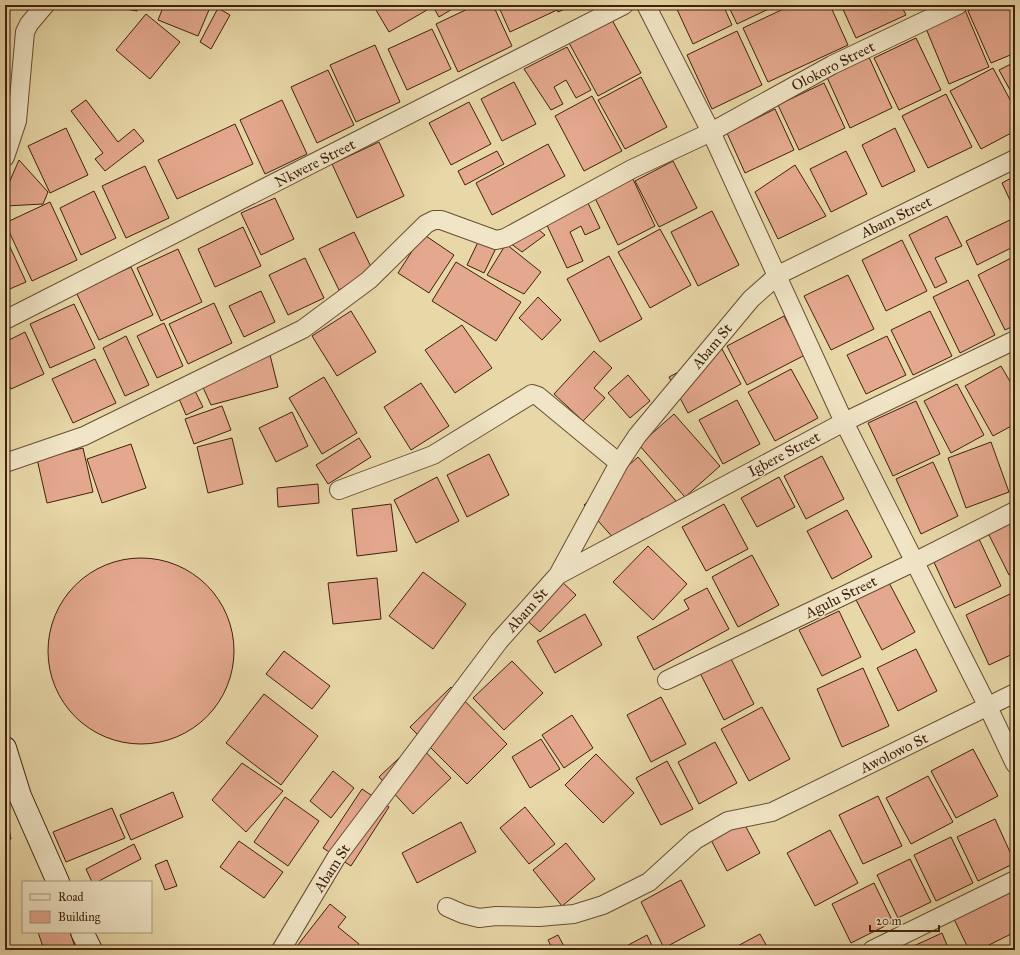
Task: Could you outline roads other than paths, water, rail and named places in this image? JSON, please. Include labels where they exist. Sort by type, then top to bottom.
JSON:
[{"type":"street","points":[[5,158],[17,121],[25,32],[29,24],[45,5]]},
{"type":"street","name":"Nkwere Street","points":[[5,320],[624,5]]},
{"type":"street","points":[[646,5],[711,132],[778,275],[844,422],[988,707],[1015,764]]},
{"type":"street","name":"Olokoro Street","points":[[5,463],[84,436],[304,329],[369,280],[426,224],[434,220],[441,220],[496,240],[505,238],[632,169],[711,132],[832,65],[958,5]]},
{"type":"street","name":"Abam Street","points":[[778,275],[1015,159]]},
{"type":"street","name":"Abam St","points":[[281,950],[341,852],[499,641],[558,575],[619,463],[637,436],[751,299],[778,275]]},
{"type":"street","name":"Igbere Street","points":[[558,575],[844,422],[1015,340]]},
{"type":"street","points":[[339,490],[433,455],[532,394],[538,396],[619,463]]},
{"type":"street","name":"Agulu Street","points":[[667,680],[914,562],[1015,511]]},
{"type":"street","name":"Awolowo St","points":[[447,907],[463,914],[479,918],[496,916],[539,917],[574,914],[604,905],[650,882],[695,840],[728,821],[772,812],[1015,693]]},
{"type":"street","points":[[5,748],[20,796],[58,881]]},
{"type":"street","points":[[872,950],[1015,880]]},
{"type":"street","points":[[82,933],[91,950]]}]
